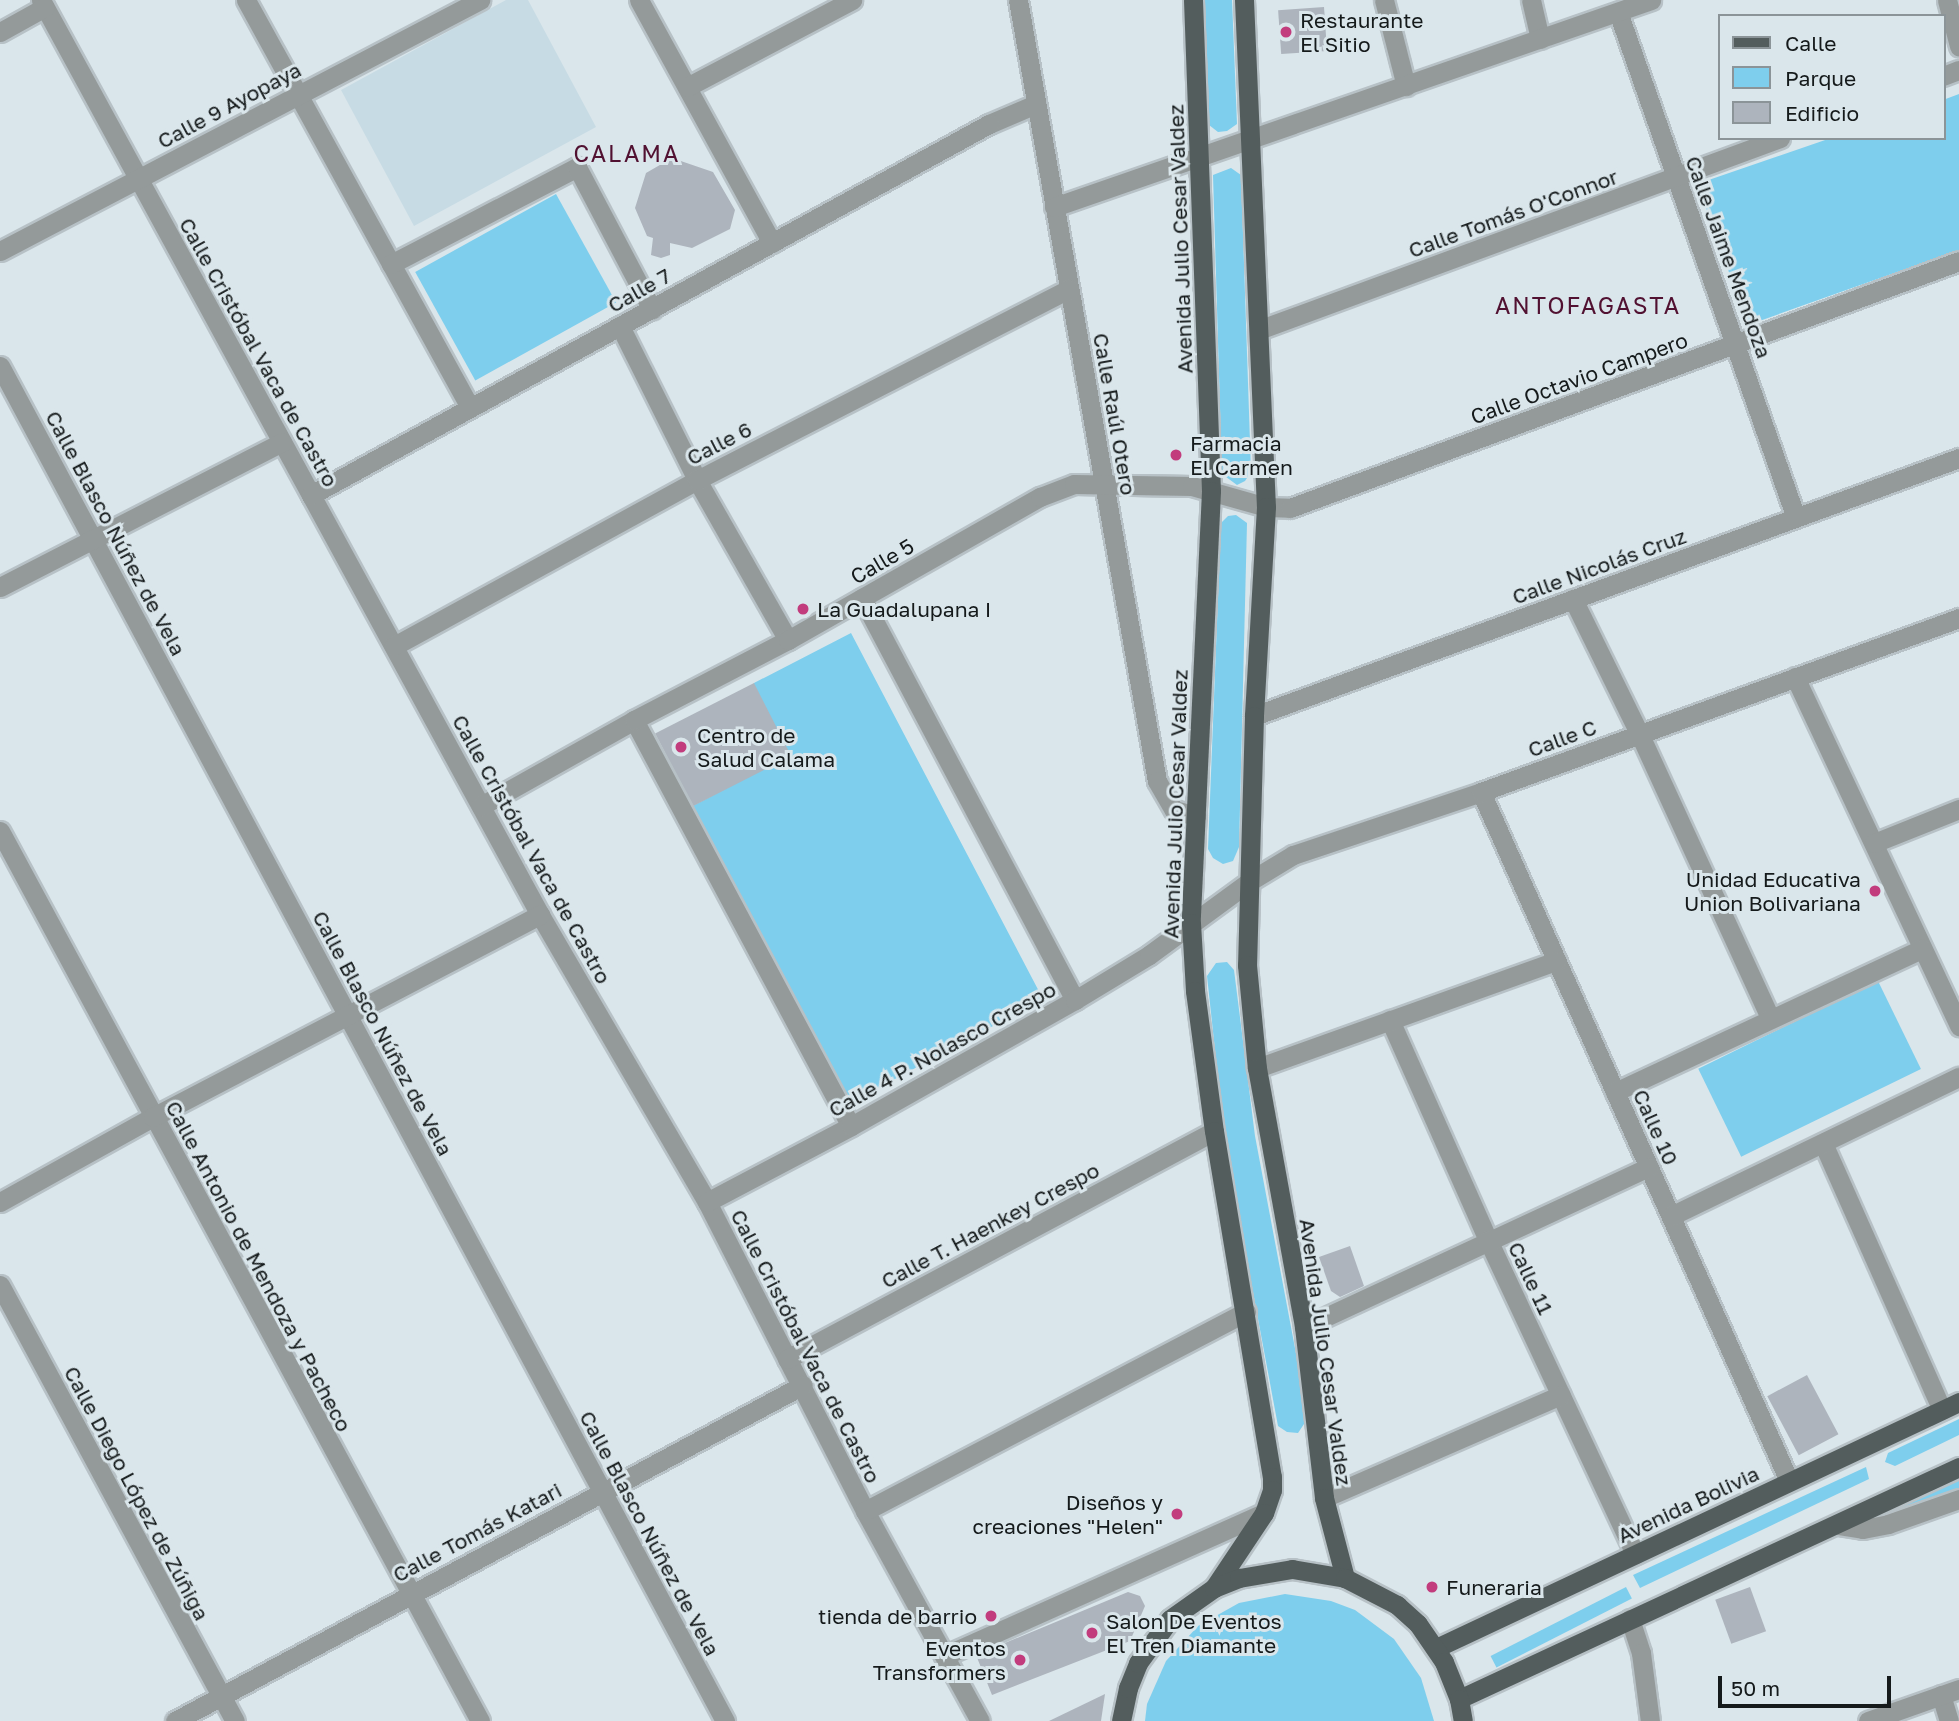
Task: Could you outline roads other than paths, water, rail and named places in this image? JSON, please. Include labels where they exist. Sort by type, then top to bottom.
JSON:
[{"type":"main road","name":"Avenida Julio Cesar Valdez","points":[[1193,0],[1201,157],[1211,491],[1191,923],[1195,990],[1214,1131],[1272,1477],[1272,1490],[1264,1513],[1214,1588]]},
{"type":"main road","name":"Avenida Julio Cesar Valdez","points":[[1244,0],[1261,330],[1266,507],[1254,716],[1247,965],[1257,1068],[1304,1327],[1324,1498],[1345,1578]]},
{"type":"main road","name":"Avenida Bolivia","points":[[1436,1647],[1950,1406]]},
{"type":"main road","points":[[1459,1699],[1839,1525],[1959,1467]]},
{"type":"main road","points":[[1121,1721],[1128,1688],[1152,1640],[1170,1619],[1214,1588],[1239,1578],[1292,1569],[1345,1578],[1372,1589],[1397,1605],[1418,1624],[1436,1647],[1459,1699],[1463,1721]]},
{"type":"street","points":[[246,0],[470,408]]},
{"type":"street","name":"Calle 9 Ayopaya","points":[[0,251],[480,0]]},
{"type":"street","points":[[639,0],[772,243]]},
{"type":"street","points":[[687,88],[852,0]]},
{"type":"street","name":"Calle Raúl Otero","points":[[1018,0],[1157,781],[1174,810],[1196,816]]},
{"type":"street","points":[[1384,0],[1406,86]]},
{"type":"street","points":[[1531,0],[1540,39]]},
{"type":"street","points":[[1054,207],[1651,0]]},
{"type":"street","points":[[1947,0],[1959,46]]},
{"type":"street","points":[[0,32],[43,4]]},
{"type":"street","name":"Calle Cristóbal Vaca de Castro","points":[[43,4],[540,915],[707,1202],[803,1385],[865,1511],[980,1721]]},
{"type":"street","name":"Calle Jaime Mendoza","points":[[1618,12],[1796,518]]},
{"type":"street","name":"Calle 7","points":[[311,495],[989,124],[1036,104]]},
{"type":"street","name":"Calle Tomás O'Connor","points":[[1261,330],[1775,140]]},
{"type":"street","points":[[391,264],[577,167],[652,309]]},
{"type":"street","name":"Calle Octavio Campero","points":[[1211,491],[1266,507],[1290,508],[1959,261]]},
{"type":"street","name":"Calle 6","points":[[394,646],[697,480],[1069,289]]},
{"type":"street","points":[[620,326],[697,480],[788,640]]},
{"type":"street","name":"Calle Blasco Núñez de Vela","points":[[0,366],[725,1721]]},
{"type":"street","points":[[0,587],[282,442]]},
{"type":"street","name":"Calle Nicolás Cruz","points":[[1254,716],[1959,458]]},
{"type":"street","name":"Calle 5","points":[[481,806],[634,720],[788,640],[1040,497],[1074,484],[1104,482],[1192,486],[1211,491]]},
{"type":"street","points":[[862,598],[1075,1000]]},
{"type":"street","points":[[1573,599],[1640,734],[1770,1018]]},
{"type":"street","name":"Calle C","points":[[1191,923],[1250,881],[1293,855],[1481,792],[1959,618]]},
{"type":"street","points":[[1795,677],[1959,1026]]},
{"type":"street","points":[[634,720],[851,1126]]},
{"type":"street","name":"Calle 10","points":[[1481,792],[1789,1481]]},
{"type":"street","points":[[1874,843],[1959,809]]},
{"type":"street","name":"Calle Antonio de Mendoza y Pacheco","points":[[0,831],[480,1721]]},
{"type":"street","points":[[0,1202],[153,1117],[540,915]]},
{"type":"street","name":"Calle 4 P. Nolasco Crespo","points":[[707,1202],[851,1126],[1075,1000],[1149,955],[1191,923]]},
{"type":"street","points":[[1615,1092],[1922,949]]},
{"type":"street","points":[[1257,1068],[1556,961]]},
{"type":"street","name":"Calle 11","points":[[1390,1020],[1488,1240],[1635,1554]]},
{"type":"street","points":[[1671,1216],[1959,1077]]},
{"type":"street","name":"Calle T. Haenkey Crespo","points":[[787,1359],[1214,1131]]},
{"type":"street","points":[[1823,1143],[1950,1406]]},
{"type":"street","points":[[1304,1327],[1649,1167]]},
{"type":"street","name":"Calle Diego López de Zúñiga","points":[[0,1285],[235,1721]]},
{"type":"street","points":[[865,1511],[1246,1312]]},
{"type":"street","name":"Calle Tomás Katari","points":[[175,1721],[602,1490],[803,1385]]},
{"type":"street","points":[[1324,1498],[1561,1395]]},
{"type":"street","points":[[1839,1525],[1863,1529],[1888,1524],[1959,1499]]},
{"type":"street","points":[[944,1656],[1264,1513]]},
{"type":"street","points":[[1630,1619],[1641,1653],[1650,1721]]},
{"type":"street","points":[[1868,1721],[1950,1692],[1949,1721]]},
{"type":"place","name":"Restaurante El Sitio","points":[[1286,32]]},
{"type":"place","name":"Farmacia El Carmen","points":[[1176,455]]},
{"type":"place","name":"La Guadalupana I","points":[[803,609]]},
{"type":"place","name":"Centro de Salud Calama","points":[[681,747]]},
{"type":"place","name":"Unidad Educativa Union Bolivariana","points":[[1875,891]]},
{"type":"place","name":"Diseños y creaciones \"Helen\"","points":[[1177,1514]]},
{"type":"place","name":"Funeraria","points":[[1432,1587]]},
{"type":"place","name":"tienda de barrio","points":[[991,1616]]},
{"type":"place","name":"Salon De Eventos El Tren Diamante","points":[[1092,1633]]},
{"type":"place","name":"Eventos Transformers","points":[[1020,1660]]},
{"type":"district","name":"CALAMA","points":[[627,153]]},
{"type":"district","name":"ANTOFAGASTA","points":[[1588,305]]}]
